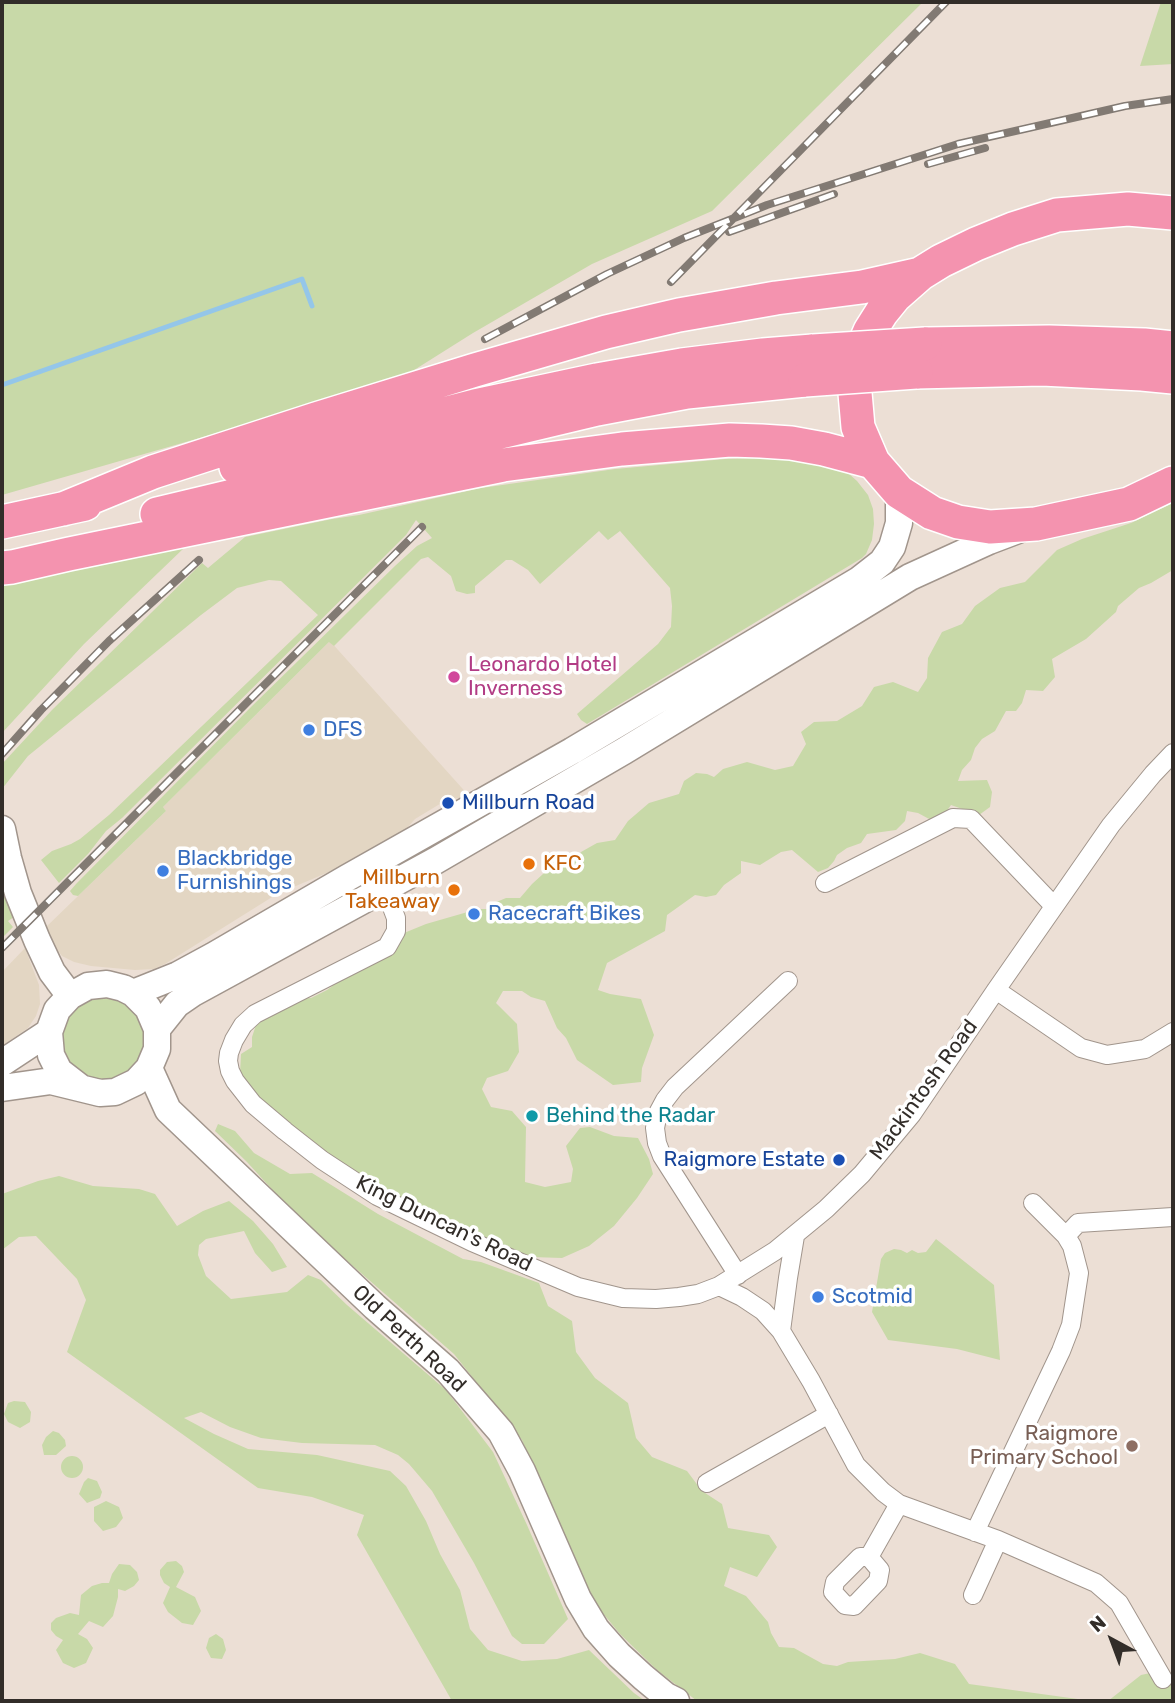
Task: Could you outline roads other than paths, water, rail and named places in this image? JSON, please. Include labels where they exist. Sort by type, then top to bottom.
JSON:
[{"type":"highway","points":[[1128,209],[1173,194]]},
{"type":"highway","points":[[1173,213],[1128,209],[1057,215],[976,244],[920,274],[895,296],[870,331],[858,359],[855,393],[858,428],[873,462],[899,492],[932,513],[958,522],[990,527],[1036,524],[1129,504],[1173,483]]},
{"type":"highway","points":[[63,509],[153,472],[291,427],[606,332],[679,315],[862,287],[920,274]]},
{"type":"highway","points":[[2,552],[597,408],[687,393],[809,366],[921,358],[1049,342],[1173,348]]},
{"type":"highway","points":[[2,522],[475,406],[583,383],[682,365],[763,355],[809,366]]},
{"type":"highway","points":[[921,358],[1173,377]]},
{"type":"highway","points":[[2,568],[503,465],[622,449],[730,440],[761,441],[824,449],[873,462]]},
{"type":"main road","points":[[133,993],[178,975],[583,745],[866,575],[882,562],[897,536],[899,492]]},
{"type":"main road","points":[[157,1029],[177,1004],[194,993],[385,889],[624,751],[910,577],[989,541],[1036,524]]},
{"type":"main road","points":[[2,829],[18,893],[37,940],[52,972],[70,996]]},
{"type":"main road","points":[[302,904],[332,902],[372,879],[381,882],[385,889]]},
{"type":"main road","points":[[2,1088],[51,1081],[100,1093],[115,1091],[136,1082],[149,1068],[156,1049],[157,1029],[148,1008],[133,993],[123,988],[107,984],[88,986],[70,996],[57,1010],[49,1032],[51,1055],[60,1071],[81,1088]]},
{"type":"main road","points":[[2,1063],[49,1032]]},
{"type":"main road","name":"Old Perth Road","points":[[149,1068],[168,1110],[375,1307],[448,1371],[501,1432],[523,1471],[578,1599],[596,1629],[635,1670],[676,1701]]},
{"type":"main road","name":"Old Perth Road","points":[[115,1091],[168,1110]]},
{"type":"street","name":"Mackintosh Road","points":[[738,1275],[795,1236],[874,1161],[912,1114],[1111,825],[1173,753]]},
{"type":"street","points":[[825,883],[953,818],[971,819],[1054,906]]},
{"type":"street","name":"King Duncan's Road","points":[[385,889],[396,918],[396,932],[387,947],[255,1014],[243,1025],[234,1040],[229,1061],[235,1081],[245,1094],[304,1146],[377,1196],[472,1242],[578,1287],[623,1298],[656,1299],[698,1294],[738,1275]]},
{"type":"street","points":[[738,1275],[662,1156],[655,1128],[658,1113],[675,1087],[788,981]]},
{"type":"street","points":[[996,990],[1081,1048],[1107,1055],[1145,1048],[1173,1032]]},
{"type":"street","points":[[975,1532],[1071,1325],[1079,1273],[1072,1246],[1066,1236],[1033,1203]]},
{"type":"street","points":[[1066,1236],[1078,1223],[1173,1217]]},
{"type":"street","points":[[781,1331],[795,1236]]},
{"type":"street","points":[[719,1286],[763,1311],[781,1331],[856,1465],[883,1492],[899,1504],[998,1540],[1096,1583],[1119,1603],[1163,1679]]},
{"type":"street","points":[[707,1483],[829,1414]]},
{"type":"street","points":[[869,1557],[899,1504]]},
{"type":"street","points":[[973,1595],[998,1540]]},
{"type":"waterway","points":[[2,385],[302,279],[312,306]]},
{"type":"railway","points":[[671,282],[946,2]]},
{"type":"railway","points":[[485,339],[607,274],[684,238],[767,205],[958,144],[1125,106],[1173,99]]},
{"type":"railway","points":[[928,164],[985,148]]},
{"type":"railway","points":[[729,232],[834,194]]},
{"type":"railway","points":[[2,948],[422,527]]},
{"type":"railway","points":[[2,754],[109,641],[199,560]]},
{"type":"place","name":"Leonardo Hotel Inverness","points":[[454,677]]},
{"type":"place","name":"DFS","points":[[309,730]]},
{"type":"place","name":"Millburn Road","points":[[448,803]]},
{"type":"place","name":"KFC","points":[[529,864]]},
{"type":"place","name":"Blackbridge Furnishings","points":[[163,871]]},
{"type":"place","name":"Millburn Takeaway","points":[[454,890]]},
{"type":"place","name":"Racecraft Bikes","points":[[474,914]]},
{"type":"place","name":"Behind the Radar","points":[[532,1116]]},
{"type":"place","name":"Raigmore Estate","points":[[839,1160]]},
{"type":"place","name":"Scotmid","points":[[818,1297]]},
{"type":"place","name":"Raigmore Primary School","points":[[1132,1446]]}]
